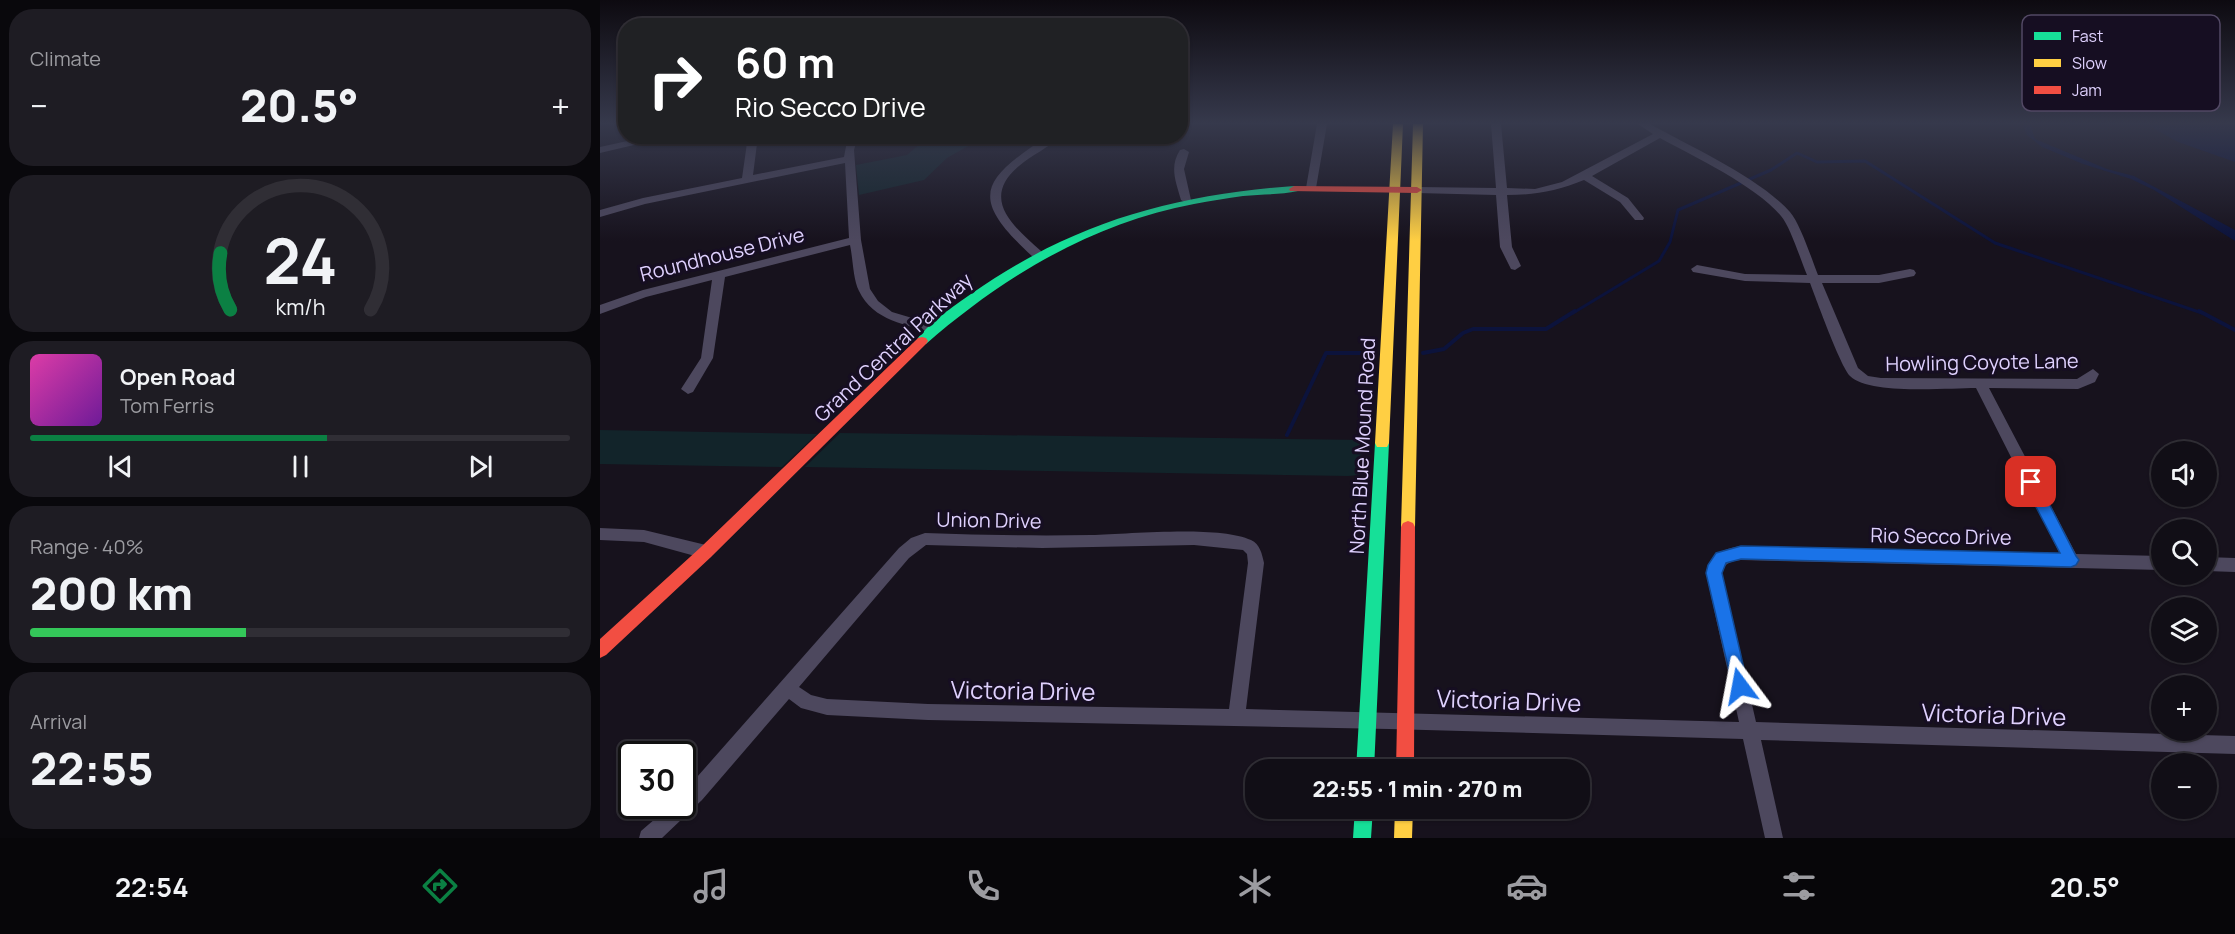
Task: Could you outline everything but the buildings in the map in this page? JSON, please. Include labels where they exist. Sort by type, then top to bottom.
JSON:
[{"type":"main road","name":"North Blue Mound Road","points":[[1366,759],[1396,163]]},
{"type":"main road","points":[[1405,759],[1410,415],[1417,163]]},
{"type":"main road","name":"Grand Central Parkway","points":[[600,650],[706,552],[935,329],[975,296],[1037,255],[1099,226],[1186,200],[1256,191],[1311,188],[1417,190]]},
{"type":"main road","points":[[1362,838],[1363,819]]},
{"type":"main road","points":[[1403,838],[1404,819]]},
{"type":"street","points":[[747,180],[749,163]]},
{"type":"street","points":[[600,214],[643,201],[829,163]]},
{"type":"street","points":[[849,163],[855,240],[861,282],[874,304],[888,315],[935,329]]},
{"type":"street","points":[[1016,163],[997,185],[994,195],[996,210],[1011,232],[1037,255]]},
{"type":"street","points":[[1179,163],[1186,200]]},
{"type":"street","points":[[1311,188],[1315,163]]},
{"type":"street","points":[[1500,163],[1506,247],[1515,266]]},
{"type":"street","name":"Grand Central Parkway","points":[[1417,190],[1550,189],[1605,163]]},
{"type":"street","name":"Howling Coyote Lane","points":[[1712,163],[1756,190],[1787,215],[1857,376],[1881,383],[2078,384],[2090,379],[2093,374]]},
{"type":"street","points":[[1583,175],[1624,200],[1639,218]]},
{"type":"street","name":"Roundhouse Drive","points":[[600,310],[643,294],[855,240]]},
{"type":"street","points":[[1697,269],[1734,277],[1815,279],[1883,279],[1910,273]]},
{"type":"street","points":[[688,389],[707,358],[719,275]]},
{"type":"street","points":[[1980,384],[2071,560]]},
{"type":"street","points":[[600,534],[644,536],[706,552]]},
{"type":"street","name":"Union Drive","points":[[648,838],[696,794],[904,553],[925,539],[1027,543],[1190,540],[1242,543],[1252,548],[1255,554],[1236,719]]},
{"type":"street","name":"Rio Secco Drive","points":[[1750,731],[1714,573],[1721,558],[1741,553],[2151,563]]},
{"type":"street","points":[[2217,564],[2235,565]]},
{"type":"street","name":"Victoria Drive","points":[[786,688],[807,702],[827,707],[928,712],[1236,719],[1406,720],[2235,745]]},
{"type":"street","points":[[1750,731],[1774,838]]},
{"type":"shaded area","points":[[942,163],[924,180],[859,195],[856,165]]},
{"type":"shaded area","points":[[2081,163],[2093,163],[2134,176],[2235,230],[2235,241],[2154,190],[2131,179]]},
{"type":"shaded area","points":[[600,430],[817,434],[782,467],[600,464]]},
{"type":"shaded area","points":[[840,433],[1363,440],[1360,475],[1348,476],[805,467]]},
{"type":"waterway","points":[[1573,313],[1659,261],[1670,242],[1678,210],[1771,170],[1782,163]]},
{"type":"waterway","points":[[1868,163],[1995,243],[2202,313]]},
{"type":"waterway","points":[[1423,353],[1444,349],[1463,333],[1473,329],[1546,329],[1575,311]]},
{"type":"waterway","points":[[2199,311],[2235,330]]},
{"type":"waterway","points":[[1287,435],[1326,353],[1371,353]]},
{"type":"traffic: fast","points":[[922,341],[961,307],[1003,277],[1047,252],[1094,231],[1142,214],[1192,201],[1242,193],[1294,189]]},
{"type":"traffic: fast","points":[[1366,759],[1382,443]]},
{"type":"traffic: fast","points":[[1362,838],[1363,819]]},
{"type":"traffic: slow","points":[[1382,443],[1396,163]]},
{"type":"traffic: slow","points":[[1408,527],[1417,163]]},
{"type":"traffic: slow","points":[[1403,838],[1404,819]]},
{"type":"traffic: jam","points":[[1294,189],[1417,190]]},
{"type":"traffic: jam","points":[[600,650],[706,552],[922,341]]},
{"type":"traffic: jam","points":[[1405,759],[1408,527]]},
{"type":"route","points":[[1740,686],[1714,573],[1721,558],[1741,553],[2071,560],[2031,482]]}]
